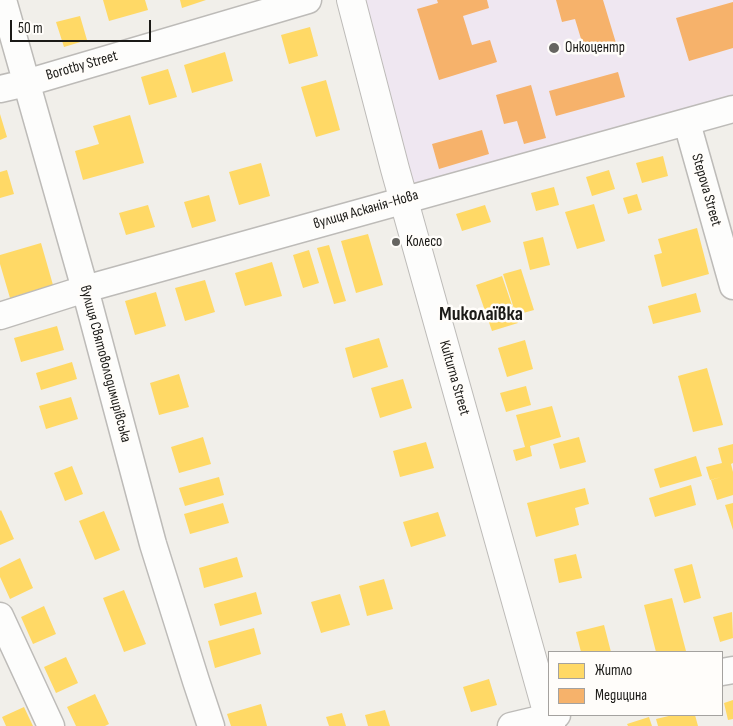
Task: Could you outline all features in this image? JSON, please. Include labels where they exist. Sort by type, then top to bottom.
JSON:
[{"type":"main road","name":"Kulturna Street","points":[[351,0],[392,160],[548,705]]},
{"type":"street","name":"вулиця Святоволодимирівська","points":[[3,0],[85,289],[153,544],[211,726]]},
{"type":"street","name":"Borotby Street","points":[[0,89],[308,0]]},
{"type":"street","name":"вулиця Асканія-Нова","points":[[0,316],[85,289],[733,109]]},
{"type":"street","name":"Stepova Street","points":[[687,123],[733,286]]},
{"type":"street","points":[[0,616],[51,726]]},
{"type":"street","points":[[512,726],[552,719]]},
{"type":"shaded area","name":"Онкоцентр","points":[[362,0],[733,0],[733,95],[415,186]]},
{"type":"building: Житло","points":[[103,0],[145,0],[148,10],[109,21]]},
{"type":"building: Житло","points":[[180,0],[206,0],[182,8]]},
{"type":"building: Житло","points":[[80,16],[87,40],[64,47],[56,22]]},
{"type":"building: Житло","points":[[310,27],[318,56],[289,64],[281,35]]},
{"type":"building: Житло","points":[[225,52],[233,81],[192,93],[184,65]]},
{"type":"building: Житло","points":[[168,69],[177,97],[149,105],[141,77]]},
{"type":"building: Житло","points":[[326,80],[340,130],[316,137],[301,87]]},
{"type":"building: Житло","points":[[0,114],[7,137],[0,140]]},
{"type":"building: Житло","points":[[130,115],[144,163],[83,180],[75,151],[99,144],[93,126]]},
{"type":"building: Житло","points":[[663,156],[668,176],[642,183],[636,163]]},
{"type":"building: Житло","points":[[261,163],[270,196],[239,205],[229,172]]},
{"type":"building: Житло","points":[[7,170],[14,194],[0,198],[0,172]]},
{"type":"building: Житло","points":[[609,170],[615,189],[592,196],[586,177]]},
{"type":"building: Житло","points":[[554,187],[559,205],[536,211],[531,193]]},
{"type":"building: Житло","points":[[637,194],[642,210],[628,214],[623,198]]},
{"type":"building: Житло","points":[[209,195],[216,221],[192,228],[184,202]]},
{"type":"building: Житло","points":[[594,204],[605,241],[577,249],[565,212]]},
{"type":"building: Житло","points":[[148,205],[155,227],[126,235],[119,213]]},
{"type":"building: Житло","points":[[485,205],[491,222],[462,231],[456,214]]},
{"type":"building: Житло","points":[[697,228],[709,274],[662,287],[654,255],[662,253],[658,239]]},
{"type":"building: Житло","points":[[368,234],[383,285],[356,293],[341,241]]},
{"type":"building: Житло","points":[[543,237],[550,265],[530,270],[523,242]]},
{"type":"building: Житло","points":[[41,243],[53,285],[10,298],[0,264],[0,255]]},
{"type":"building: Житло","points":[[329,245],[346,301],[334,304],[317,248]]},
{"type":"building: Житло","points":[[309,250],[319,283],[303,288],[293,255]]},
{"type":"building: Житло","points":[[272,262],[282,296],[245,306],[235,273]]},
{"type":"building: Житло","points":[[521,269],[534,310],[516,315],[503,274]]},
{"type":"building: Житло","points":[[502,276],[518,323],[492,331],[476,285]]},
{"type":"building: Житло","points":[[205,280],[215,312],[185,321],[175,288]]},
{"type":"building: Житло","points":[[156,292],[166,326],[135,335],[125,301]]},
{"type":"building: Житло","points":[[696,293],[701,312],[653,324],[648,306]]},
{"type":"building: Житло","points":[[57,326],[64,350],[21,362],[14,338]]},
{"type":"building: Житло","points":[[379,338],[388,367],[353,378],[345,348]]},
{"type":"building: Житло","points":[[525,340],[533,369],[507,377],[498,348]]},
{"type":"building: Житло","points":[[72,362],[77,379],[41,390],[36,373]]},
{"type":"building: Житло","points":[[707,368],[723,425],[693,432],[678,376]]},
{"type":"building: Житло","points":[[179,374],[189,407],[159,415],[150,383]]},
{"type":"building: Житло","points":[[403,379],[412,408],[380,418],[371,388]]},
{"type":"building: Житло","points":[[526,386],[531,405],[506,412],[500,393]]},
{"type":"building: Житло","points":[[71,397],[78,419],[46,429],[39,406]]},
{"type":"building: Житло","points":[[552,406],[561,437],[530,446],[532,456],[516,461],[513,450],[525,447],[516,415]]},
{"type":"building: Житло","points":[[203,437],[211,464],[179,473],[171,447]]},
{"type":"building: Житло","points":[[579,437],[586,462],[560,469],[553,444]]},
{"type":"building: Житло","points":[[426,442],[434,468],[400,477],[393,451]]},
{"type":"building: Житло","points":[[733,444],[733,463],[731,464],[733,495],[717,500],[711,480],[721,477],[710,480],[706,467],[722,463],[718,448]]},
{"type":"building: Житло","points":[[696,456],[702,476],[660,488],[654,469]]},
{"type":"building: Житло","points":[[72,466],[83,494],[65,501],[54,473]]},
{"type":"building: Житло","points":[[219,477],[224,495],[185,506],[179,488]]},
{"type":"building: Житло","points":[[691,485],[696,505],[655,517],[649,498]]},
{"type":"building: Житло","points":[[585,488],[589,504],[575,508],[579,525],[536,537],[527,503]]},
{"type":"building: Житло","points":[[223,503],[229,523],[190,534],[184,514]]},
{"type":"building: Житло","points":[[733,503],[733,530],[725,505]]},
{"type":"building: Житло","points":[[0,511],[14,539],[0,545]]},
{"type":"building: Житло","points":[[104,511],[120,550],[95,560],[79,521]]},
{"type":"building: Житло","points":[[438,512],[446,536],[411,547],[403,522]]},
{"type":"building: Житло","points":[[576,554],[582,578],[559,583],[554,559]]},
{"type":"building: Житло","points":[[237,557],[243,577],[204,588],[199,568]]},
{"type":"building: Житло","points":[[20,558],[33,588],[10,599],[0,577],[0,568]]},
{"type":"building: Житло","points":[[692,564],[701,598],[684,603],[674,569]]},
{"type":"building: Житло","points":[[384,579],[393,609],[367,616],[359,586]]},
{"type":"building: Житло","points":[[124,590],[146,644],[124,652],[103,598]]},
{"type":"building: Житло","points":[[256,592],[262,614],[220,626],[214,604]]},
{"type":"building: Житло","points":[[340,594],[350,625],[321,633],[311,602]]},
{"type":"building: Житло","points":[[672,598],[686,651],[656,651],[644,605]]},
{"type":"building: Житло","points":[[44,606],[56,634],[33,644],[21,617]]},
{"type":"building: Житло","points":[[732,612],[733,638],[720,642],[713,617]]},
{"type":"building: Житло","points":[[604,625],[611,651],[581,651],[576,632]]},
{"type":"building: Житло","points":[[254,628],[261,654],[215,668],[208,641]]},
{"type":"building: Житло","points":[[66,657],[78,683],[56,693],[44,667]]},
{"type":"building: Житло","points":[[489,679],[497,705],[471,712],[463,687]]},
{"type":"building: Житло","points":[[95,694],[109,724],[105,726],[76,726],[67,707]]},
{"type":"building: Житло","points":[[733,700],[733,719],[728,720],[724,703]]},
{"type":"building: Житло","points":[[261,704],[267,726],[231,726],[227,714]]},
{"type":"building: Житло","points":[[24,707],[33,726],[6,726],[2,717]]},
{"type":"building: Житло","points":[[385,710],[390,726],[368,726],[365,715]]},
{"type":"building: Житло","points":[[342,713],[346,726],[329,726],[326,717]]},
{"type":"building: Житло","points":[[669,716],[695,716],[698,726],[658,726],[656,719]]},
{"type":"building: Житло","points":[[649,717],[652,726],[628,726],[627,724]]},
{"type":"building: Медицина","points":[[437,0],[487,0],[489,8],[463,16],[472,45],[490,40],[497,62],[439,80],[417,9],[438,3]]},
{"type":"building: Медицина","points":[[556,0],[603,0],[616,43],[585,52],[575,19],[562,22]]},
{"type":"building: Медицина","points":[[733,2],[733,48],[689,61],[676,18]]},
{"type":"building: Медицина","points":[[618,72],[625,97],[556,116],[549,91]]},
{"type":"building: Медицина","points":[[531,85],[546,138],[524,144],[517,121],[504,124],[496,95]]},
{"type":"building: Медицина","points":[[482,130],[489,154],[439,169],[432,144]]},
{"type":"place","name":"Онкоцентр","points":[[554,48]]},
{"type":"place","name":"Колесо","points":[[396,242]]},
{"type":"district","name":"Миколаївка","points":[[481,315]]}]
